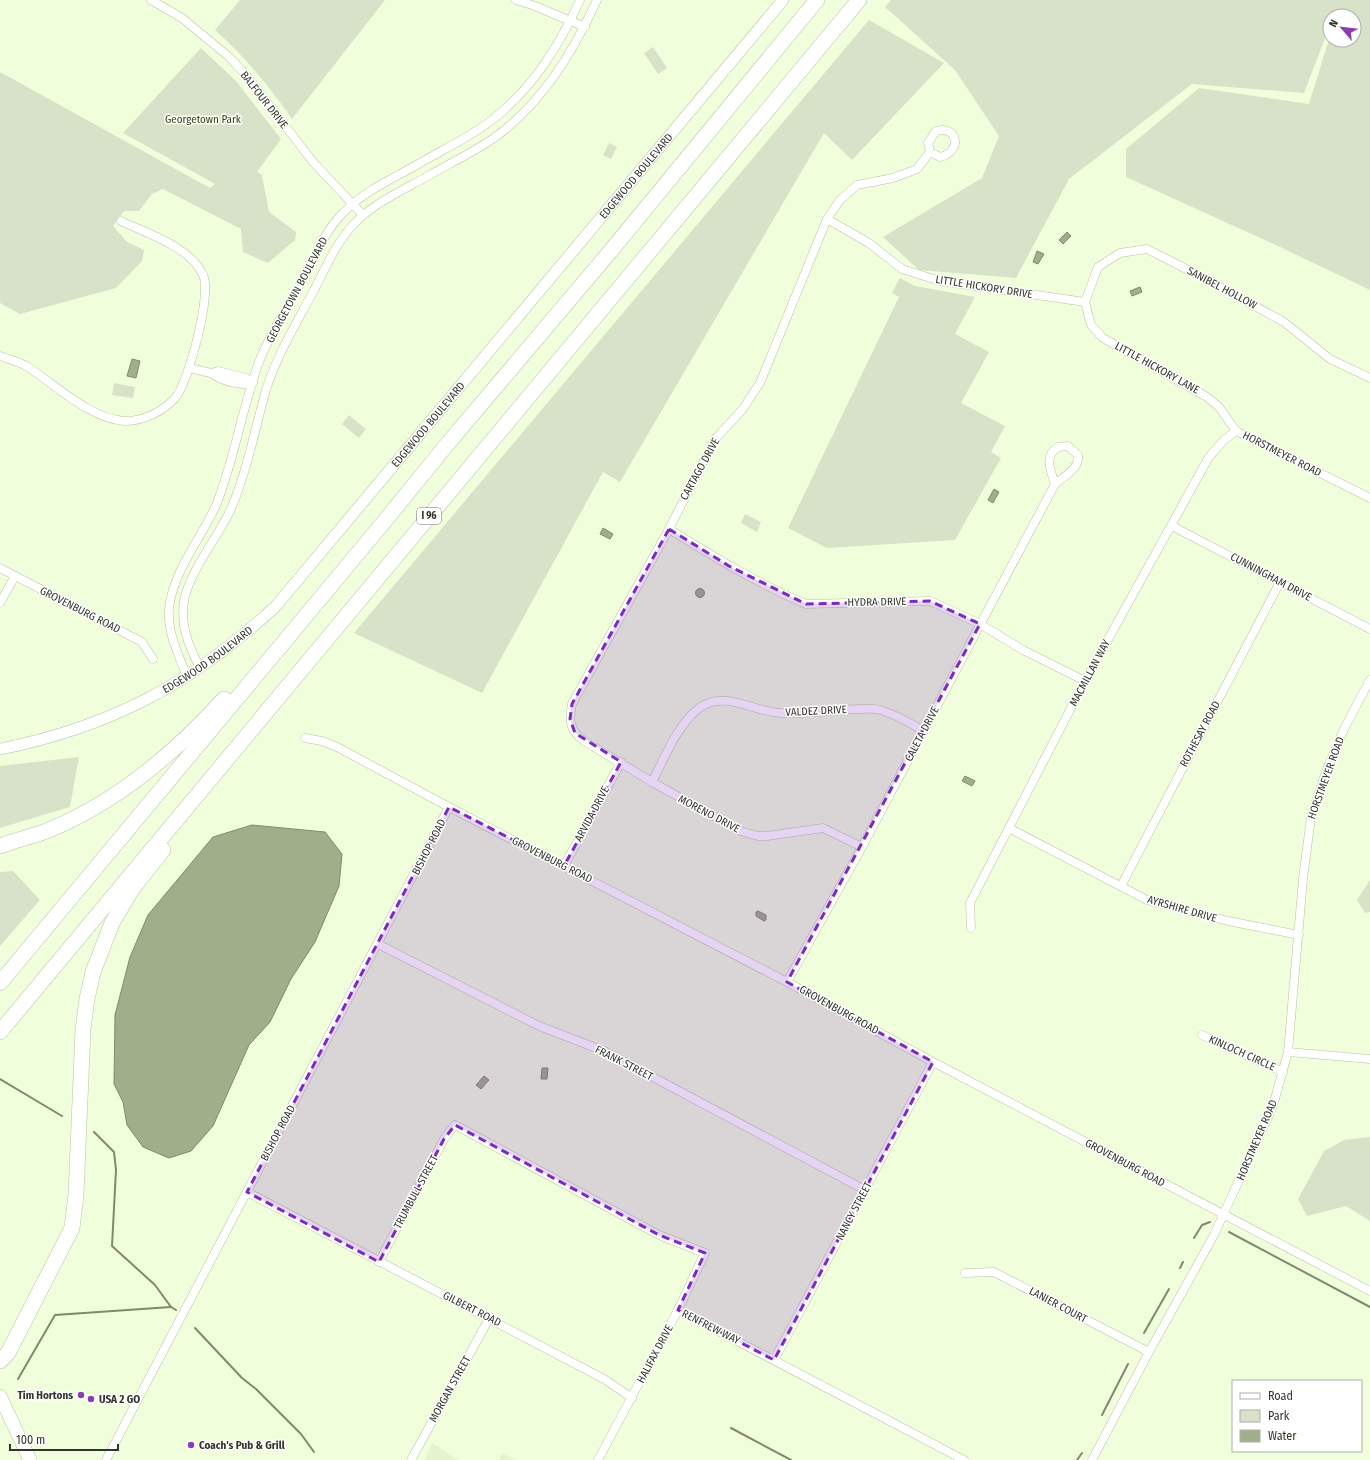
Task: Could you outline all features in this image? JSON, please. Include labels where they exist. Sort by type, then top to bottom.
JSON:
[{"type":"highway","points":[[0,983],[444,448],[609,253],[817,0]]},
{"type":"highway","name":"I 96","points":[[0,1032],[860,0]]},
{"type":"highway","points":[[0,846],[49,830],[81,815],[124,790],[146,773],[222,701],[388,517]]},
{"type":"highway","points":[[0,1362],[8,1353],[72,1228],[76,1201],[83,1029],[87,1000],[102,946],[112,922],[133,888],[222,775],[224,762]]},
{"type":"main road","points":[[0,1396],[30,1460]]},
{"type":"street","name":"BALFOUR DRIVE","points":[[151,0],[182,18],[228,56],[246,75],[313,162],[363,215]]},
{"type":"street","points":[[516,0],[535,6],[585,27]]},
{"type":"street","name":"GEORGETOWN BOULEVARD","points":[[187,677],[173,641],[169,624],[169,610],[172,592],[178,577],[216,505],[224,485],[252,383],[264,351],[325,237],[343,213],[353,204],[378,187],[475,132],[492,119],[529,85],[545,65],[570,22],[580,0]]},
{"type":"street","name":"GEORGETOWN BOULEVARD","points":[[200,668],[189,647],[184,631],[183,617],[185,599],[194,577],[230,510],[238,490],[267,389],[280,355],[338,245],[363,215],[475,150],[509,126],[540,96],[556,75],[585,27],[597,0]]},
{"type":"street","name":"EDGEWOOD BOULEVARD","points":[[0,749],[48,738],[114,716],[151,698],[200,668],[249,631],[276,606],[782,0]]},
{"type":"street","name":"CARTAGO DRIVE","points":[[572,728],[570,719],[572,704],[669,529],[715,439],[742,410],[760,383],[827,219],[840,200],[857,185],[893,178],[918,169],[930,152]]},
{"type":"street","name":"LITTLE HICKORY DRIVE","points":[[827,219],[868,243],[902,269],[914,273],[940,281],[1085,302]]},
{"type":"street","points":[[0,356],[27,366],[67,395],[110,418],[125,420],[140,419],[154,414],[165,407],[176,396],[189,368],[205,305],[206,288],[204,276],[190,256],[179,249],[121,221]]},
{"type":"street","name":"SANIBEL HOLLOW","points":[[1085,302],[1098,268],[1120,253],[1147,250],[1196,274],[1284,322],[1330,359],[1370,378]]},
{"type":"street","name":"LITTLE HICKORY LANE","points":[[1085,302],[1091,325],[1103,338],[1207,396],[1219,407],[1236,431]]},
{"type":"street","points":[[189,368],[211,373],[218,371],[246,378],[252,383]]},
{"type":"street","name":"HORSTMEYER ROAD","points":[[1236,431],[1370,498]]},
{"type":"street","name":"MACMILLAN WAY","points":[[971,928],[970,903],[1085,681],[1209,457],[1224,440],[1236,431]]},
{"type":"street","name":"CALETA DRIVE","points":[[788,982],[862,847],[1055,484],[1076,466],[1079,461],[1078,455],[1068,446],[1058,447],[1050,455],[1049,461],[1055,484]]},
{"type":"street","name":"CUNNINGHAM DRIVE","points":[[1172,526],[1370,629]]},
{"type":"street","name":"HYDRA DRIVE","points":[[669,529],[729,566],[806,604],[930,602],[980,624],[1023,650],[1085,681]]},
{"type":"street","name":"GROVENBURG ROAD","points":[[0,568],[142,642],[153,659]]},
{"type":"street","points":[[0,604],[15,576]]},
{"type":"street","name":"ROTHESAY ROAD","points":[[1121,886],[1280,582]]},
{"type":"street","name":"HORSTMEYER ROAD","points":[[1092,1460],[1224,1214],[1263,1131],[1273,1106],[1288,1052],[1303,879],[1311,817],[1327,769],[1345,727],[1370,680]]},
{"type":"street","name":"VALDEZ DRIVE","points":[[652,782],[679,732],[692,714],[704,705],[722,699],[778,713],[794,714],[831,710],[879,709],[924,731]]},
{"type":"street","name":"MORENO DRIVE","points":[[572,728],[584,741],[652,782],[730,826],[750,834],[767,836],[823,828],[837,833],[862,847]]},
{"type":"street","name":"GROVENBURG ROAD","points":[[305,738],[322,741],[338,747],[449,807],[788,982],[932,1062],[1370,1291]]},
{"type":"street","name":"ARVIDA DRIVE","points":[[564,866],[621,762]]},
{"type":"street","name":"BISHOP ROAD","points":[[106,1460],[449,807]]},
{"type":"street","name":"AYRSHIRE DRIVE","points":[[1009,828],[1147,900],[1184,910],[1298,935]]},
{"type":"street","name":"FRANK STREET","points":[[378,944],[539,1026],[604,1051],[866,1190]]},
{"type":"street","name":"KINLOCH CIRCLE","points":[[1202,1035],[1283,1072]]},
{"type":"street","points":[[1288,1052],[1370,1059]]},
{"type":"street","name":"NANCY STREET","points":[[774,1360],[866,1190],[932,1062]]},
{"type":"street","name":"TRUMBULL STREET","points":[[379,1262],[444,1139],[455,1125]]},
{"type":"street","name":"RENFREW WAY","points":[[455,1125],[659,1235],[705,1253],[678,1310],[964,1460]]},
{"type":"street","name":"GILBERT ROAD","points":[[247,1192],[379,1262],[490,1318],[604,1379],[632,1398]]},
{"type":"street","name":"LANIER COURT","points":[[965,1273],[994,1272],[1149,1352]]},
{"type":"street","name":"HALIFAX DRIVE","points":[[632,1398],[678,1310]]},
{"type":"street","name":"MORGAN STREET","points":[[411,1460],[490,1318]]},
{"type":"street","points":[[598,1460],[632,1398]]},
{"type":"highlighted area","points":[[669,529],[729,566],[806,604],[930,601],[980,624],[787,982],[933,1062],[774,1360],[678,1310],[705,1253],[659,1235],[455,1125],[444,1139],[379,1262],[247,1192],[449,807],[564,866],[621,762],[575,733],[570,719],[572,704]]},
{"type":"shaded area","points":[[432,1443],[459,1460],[424,1460]]},
{"type":"shaded area","points":[[502,1453],[517,1460],[499,1460]]},
{"type":"green space","points":[[240,0],[385,0],[292,119],[256,72],[215,30]]},
{"type":"green space","points":[[891,0],[1370,0],[1370,290],[1276,245],[1126,177],[1126,149],[1199,88],[1309,104],[1326,48],[1362,48],[1362,8],[1322,8],[1322,46],[1304,93],[1192,84],[1069,179],[1016,278],[919,270],[883,237],[982,178],[999,136],[955,70],[885,7]]},
{"type":"green space","points":[[869,20],[944,63],[852,160],[824,133],[620,482],[603,472],[482,693],[354,633]]},
{"type":"green space","points":[[653,47],[667,68],[658,74],[644,53]]},
{"type":"green space","name":"Georgetown Park","points":[[201,48],[236,81],[281,139],[257,172],[262,175],[269,212],[296,232],[295,240],[268,263],[243,252],[241,229],[163,189],[152,194],[139,211],[124,211],[113,226],[127,242],[144,250],[142,261],[116,288],[20,314],[0,303],[0,72],[210,188],[215,184],[123,133]]},
{"type":"green space","points":[[609,143],[617,147],[611,159],[603,155]]},
{"type":"green space","points":[[900,278],[915,286],[975,297],[955,334],[989,352],[961,403],[1005,426],[991,452],[1001,458],[955,540],[827,548],[788,528],[899,297],[892,293]]},
{"type":"green space","points":[[114,383],[135,387],[133,398],[112,395]]},
{"type":"green space","points":[[349,415],[366,429],[359,438],[342,424]]},
{"type":"green space","points":[[745,514],[761,522],[757,532],[741,523]]},
{"type":"green space","points":[[79,757],[70,807],[0,828],[0,766]]},
{"type":"green space","points":[[13,871],[40,900],[0,946],[0,872]]},
{"type":"green space","points":[[1370,880],[1370,912],[1365,913],[1357,900]]},
{"type":"green space","points":[[1370,1137],[1370,1221],[1346,1206],[1307,1216],[1298,1199],[1324,1151],[1344,1140]]},
{"type":"water","points":[[1067,232],[1071,236],[1063,244],[1059,240]]},
{"type":"water","points":[[1037,251],[1044,254],[1038,264],[1033,262]]},
{"type":"water","points":[[1140,287],[1142,292],[1132,296],[1130,291]]},
{"type":"water","points":[[132,359],[140,361],[136,378],[127,376]]},
{"type":"water","points":[[994,489],[999,492],[993,503],[988,500]]},
{"type":"water","points":[[603,528],[613,534],[610,539],[600,534]]},
{"type":"water","points":[[698,589],[702,589],[704,593],[702,597],[698,597],[696,595],[696,591]]},
{"type":"water","points":[[965,776],[975,781],[972,786],[962,781]]},
{"type":"water","points":[[252,825],[325,832],[342,854],[339,886],[315,942],[291,979],[270,1022],[249,1045],[213,1126],[191,1151],[169,1158],[143,1147],[127,1125],[123,1102],[114,1084],[115,1015],[130,957],[148,915],[213,837]]},
{"type":"water","points":[[758,911],[766,915],[766,920],[764,921],[756,916],[756,912]]},
{"type":"water","points":[[542,1068],[548,1068],[547,1079],[541,1079]]},
{"type":"water","points":[[484,1076],[489,1080],[481,1089],[476,1085]]},
{"type":"waterway","points":[[0,1079],[62,1116]]},
{"type":"waterway","points":[[94,1132],[114,1152],[116,1170],[112,1246],[155,1285],[171,1307],[176,1310]]},
{"type":"waterway","points":[[1194,1238],[1202,1225],[1210,1222]]},
{"type":"waterway","points":[[1229,1232],[1370,1307]]},
{"type":"waterway","points":[[1180,1268],[1183,1262]]},
{"type":"waterway","points":[[1144,1333],[1169,1289]]},
{"type":"waterway","points":[[18,1379],[55,1315],[171,1307]]},
{"type":"waterway","points":[[195,1328],[242,1378],[256,1389],[301,1434],[314,1452]]},
{"type":"waterway","points":[[1102,1415],[1128,1364]]},
{"type":"waterway","points":[[731,1428],[791,1460]]},
{"type":"waterway","points":[[1077,1460],[1082,1453]]},
{"type":"place","name":"Tim Hortons","points":[[81,1395]]},
{"type":"place","name":"USA 2 GO","points":[[91,1399]]},
{"type":"place","name":"Coach's Pub & Grill","points":[[191,1445]]}]
